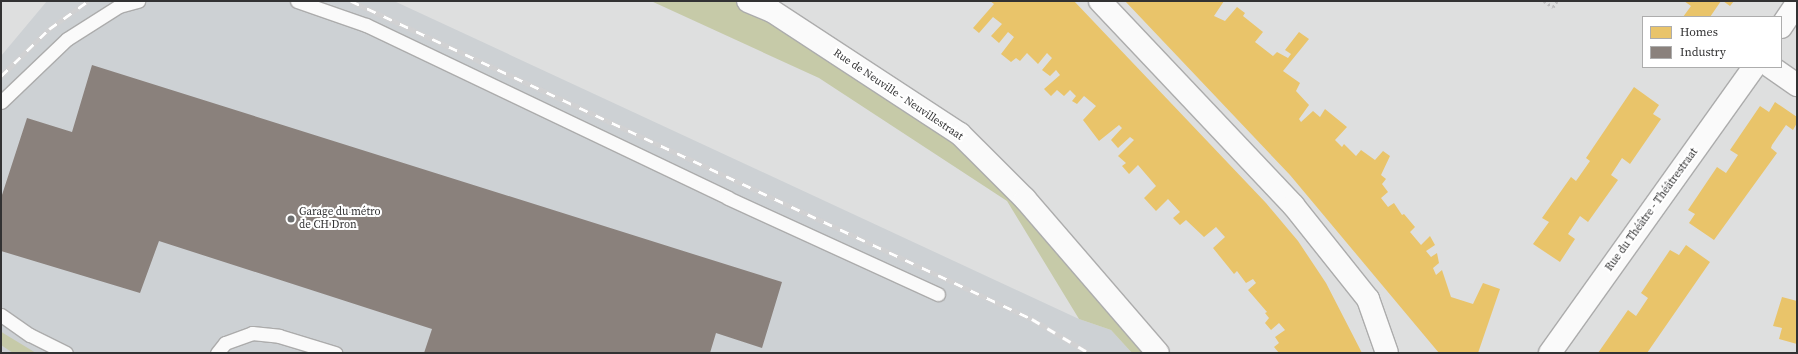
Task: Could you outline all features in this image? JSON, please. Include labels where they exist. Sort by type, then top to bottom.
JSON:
[{"type":"street","name":"Rue de Neuville - Neuvillestraat","points":[[748,1],[772,11],[960,134],[1025,199],[1158,353]]},
{"type":"street","points":[[1100,1],[1293,205],[1368,299],[1387,353]]},
{"type":"street","points":[[1782,26],[1797,3]]},
{"type":"street","name":"Rue du Théâtre - Théâtrestraat","points":[[1550,353],[1753,68]]},
{"type":"street","points":[[1772,68],[1797,85]]},
{"type":"lane","points":[[1,102],[67,39],[119,6],[138,1]]},
{"type":"lane","points":[[297,1],[366,25],[728,198],[938,294]]},
{"type":"lane","points":[[1,315],[30,335],[66,353]]},
{"type":"lane","points":[[217,353],[225,343],[252,333],[279,336],[335,353]]},
{"type":"path","points":[[1544,1],[1553,6],[1557,1]]},
{"type":"shaded area","points":[[47,1],[394,1],[1079,319],[1111,330],[1132,353],[1,353],[1,56]]},
{"type":"green space","points":[[651,1],[734,1],[960,134],[1158,353],[1132,353],[1111,330],[1079,319],[1007,201],[819,78]]},
{"type":"green space","points":[[1,331],[36,353],[13,353],[1,345]]},
{"type":"building: Homes","points":[[990,1],[1074,1],[1266,203],[1298,241],[1326,283],[1362,353],[1279,353],[1274,347],[1279,343],[1275,337],[1285,330],[1279,323],[1271,330],[1265,323],[1269,318],[1265,313],[1267,312],[1248,290],[1256,283],[1253,279],[1246,283],[1237,271],[1234,274],[1213,248],[1225,237],[1216,227],[1204,237],[1186,220],[1180,225],[1173,218],[1180,212],[1168,199],[1156,211],[1144,198],[1156,186],[1138,165],[1129,174],[1122,166],[1126,163],[1118,156],[1134,140],[1130,137],[1118,148],[1111,140],[1122,128],[1119,125],[1099,141],[1083,120],[1096,106],[1084,96],[1077,104],[1072,101],[1076,96],[1070,90],[1064,96],[1057,90],[1051,96],[1044,89],[1060,75],[1056,70],[1050,76],[1042,70],[1052,58],[1047,53],[1038,64],[1027,53],[1020,61],[1016,58],[1011,62],[1001,54],[1014,37],[1008,32],[999,43],[991,36],[1002,24],[993,17],[979,33],[973,28],[994,4]]},
{"type":"building: Homes","points":[[1125,1],[1224,1],[1214,16],[1225,21],[1237,7],[1245,13],[1243,16],[1263,32],[1255,42],[1273,56],[1277,52],[1288,58],[1291,54],[1285,50],[1299,32],[1309,39],[1283,71],[1300,83],[1296,91],[1309,105],[1299,119],[1301,122],[1313,111],[1320,117],[1325,109],[1347,127],[1335,140],[1342,147],[1344,144],[1356,156],[1361,150],[1375,160],[1383,151],[1390,156],[1381,175],[1386,179],[1382,184],[1388,192],[1381,198],[1388,207],[1394,203],[1402,215],[1404,214],[1415,227],[1410,232],[1421,245],[1430,236],[1435,245],[1426,251],[1431,257],[1437,253],[1439,263],[1433,268],[1436,275],[1442,270],[1451,297],[1473,304],[1483,283],[1500,289],[1478,353],[1439,353],[1290,175]]},
{"type":"building: Homes","points":[[1684,1],[1721,1],[1711,16],[1684,16],[1691,6]]},
{"type":"building: Homes","points":[[1723,1],[1734,1],[1730,6]]},
{"type":"building: Homes","points":[[1634,87],[1659,105],[1653,114],[1661,119],[1630,164],[1622,158],[1611,175],[1618,180],[1588,222],[1580,216],[1568,234],[1575,239],[1560,262],[1533,244],[1549,222],[1542,218],[1571,177],[1576,181],[1590,161],[1586,158]]},
{"type":"building: Homes","points":[[1775,102],[1797,117],[1797,123],[1793,130],[1786,125],[1771,148],[1777,153],[1714,240],[1689,223],[1695,214],[1688,210],[1717,167],[1726,173],[1738,155],[1730,150],[1760,106],[1769,112]]},
{"type":"building: Homes","points":[[1686,245],[1710,262],[1647,353],[1598,353],[1628,310],[1636,316],[1648,298],[1641,293],[1670,250],[1679,255]]},
{"type":"building: Homes","points":[[1782,297],[1797,301],[1797,344],[1779,339],[1782,328],[1773,326]]},
{"type":"building: Industry","name":"Garage du métro de CH Dron","points":[[92,65],[782,282],[762,348],[716,333],[710,353],[424,353],[432,329],[159,241],[140,293],[1,251],[1,198],[27,118],[72,132]]},
{"type":"railway","points":[[1,76],[49,29],[88,1]]},
{"type":"railway","points":[[351,1],[1032,319],[1089,353]]},
{"type":"place","name":"Garage du métro de CH Dron","points":[[291,219]]}]
